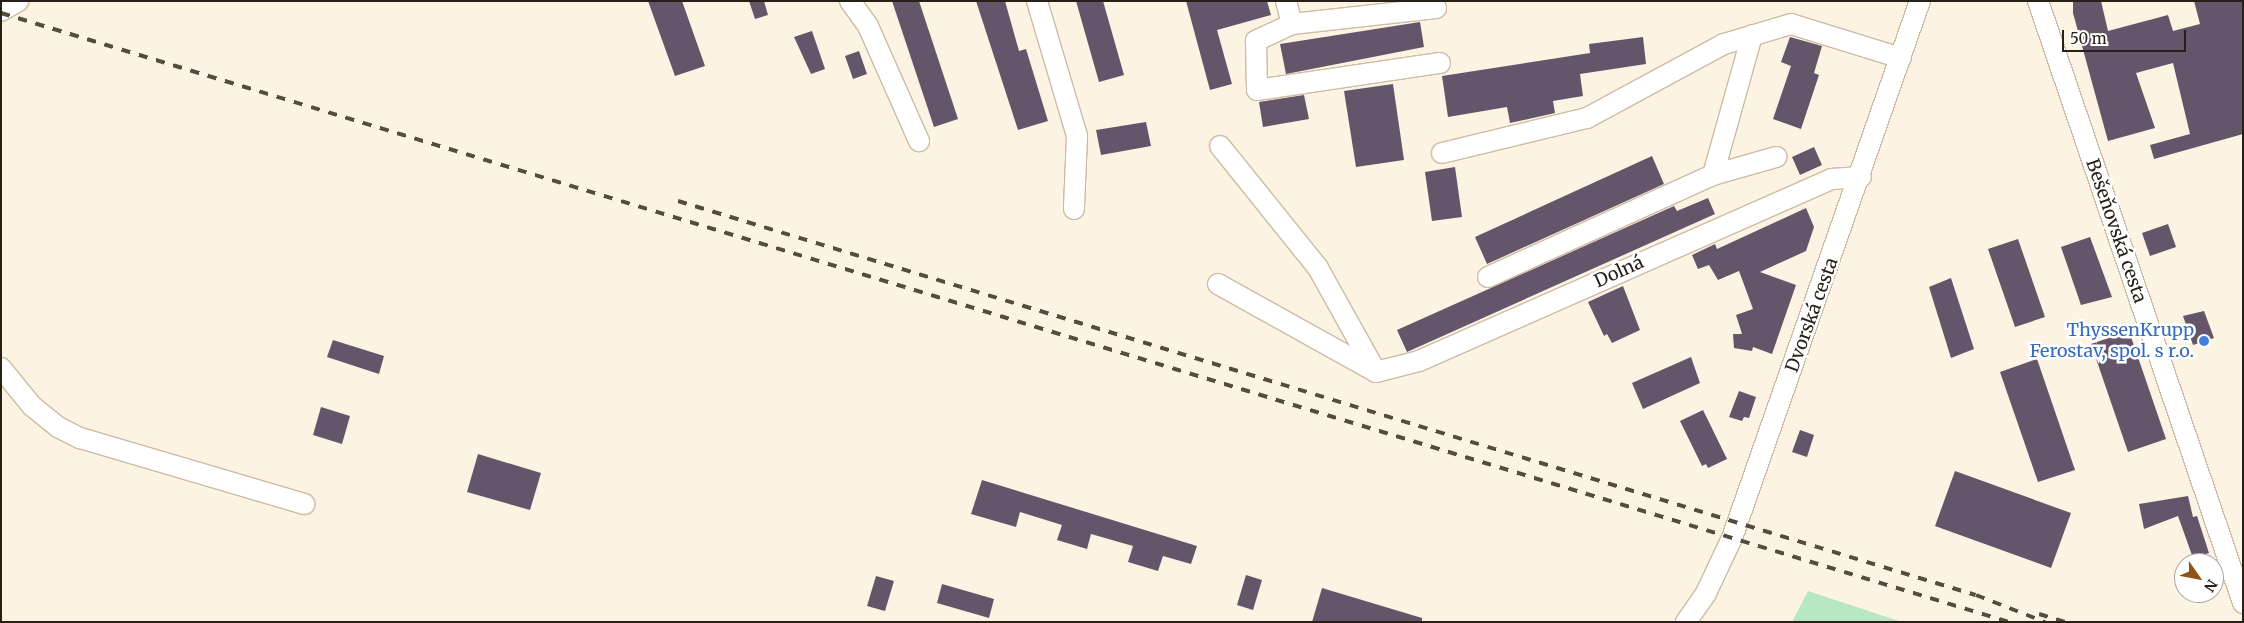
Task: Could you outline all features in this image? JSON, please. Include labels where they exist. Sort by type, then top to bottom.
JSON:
[{"type":"street","points":[[1,11],[18,1]]},
{"type":"street","points":[[850,1],[868,26],[918,142]]},
{"type":"street","points":[[1037,1],[1077,136],[1074,209]]},
{"type":"street","points":[[1286,1],[1292,24]]},
{"type":"street","name":"Dvorská cesta","points":[[1686,622],[1706,594],[1732,538],[1861,177],[1920,1]]},
{"type":"street","name":"Bešeňovská cesta","points":[[2038,1],[2243,603]]},
{"type":"street","points":[[1436,8],[1392,7],[1292,24],[1256,41],[1258,90],[1440,63]]},
{"type":"street","points":[[1442,153],[1587,118],[1724,44],[1792,24],[1901,58]]},
{"type":"street","points":[[1713,175],[1752,35]]},
{"type":"street","points":[[1220,146],[1318,268],[1376,372]]},
{"type":"street","points":[[1488,277],[1713,175],[1776,157]]},
{"type":"street","name":"Dolná","points":[[1376,372],[1419,361],[1831,179],[1861,177]]},
{"type":"street","points":[[1218,284],[1376,372]]},
{"type":"street","points":[[1,368],[32,406],[58,427],[80,438],[304,504]]},
{"type":"green space","points":[[1808,591],[1902,622],[1792,622]]},
{"type":"building","points":[[648,1],[682,1],[705,66],[675,76]]},
{"type":"building","points":[[749,1],[764,1],[768,15],[755,19]]},
{"type":"building","points":[[892,1],[919,1],[958,119],[934,127]]},
{"type":"building","points":[[976,1],[1005,1],[1019,51],[1026,49],[1048,121],[1018,130]]},
{"type":"building","points":[[1076,1],[1103,1],[1124,75],[1099,82]]},
{"type":"building","points":[[1186,1],[1267,1],[1271,15],[1217,30],[1232,84],[1210,90]]},
{"type":"building","points":[[2073,1],[2101,1],[2108,31],[2168,15],[2173,31],[2200,24],[2194,1],[2243,1],[2243,134],[2154,159],[2150,145],[2190,134],[2173,63],[2136,73],[2155,128],[2108,141],[2073,13]]},
{"type":"building","points":[[1420,22],[1424,47],[1286,74],[1280,44]]},
{"type":"building","points":[[812,31],[825,69],[811,74],[794,37]]},
{"type":"building","points":[[1643,37],[1646,64],[1580,74],[1583,96],[1553,101],[1555,113],[1510,123],[1507,107],[1448,117],[1442,76],[1590,53],[1589,44]]},
{"type":"building","points":[[1790,37],[1822,46],[1814,73],[1819,75],[1801,129],[1773,119],[1791,66],[1781,62]]},
{"type":"building","points":[[859,51],[867,74],[853,79],[845,56]]},
{"type":"building","points":[[1393,84],[1404,160],[1356,167],[1344,91]]},
{"type":"building","points":[[1304,95],[1309,119],[1263,127],[1259,102]]},
{"type":"building","points":[[1146,122],[1151,146],[1101,155],[1096,130]]},
{"type":"building","points":[[1814,147],[1822,165],[1800,175],[1792,157]]},
{"type":"building","points":[[1652,156],[1664,184],[1487,264],[1475,237]]},
{"type":"building","points":[[1455,167],[1462,217],[1432,221],[1425,172]]},
{"type":"building","points":[[1708,198],[1715,214],[1407,352],[1397,330],[1674,206],[1677,211]]},
{"type":"building","points":[[1806,208],[1814,227],[1806,251],[1760,272],[1796,285],[1772,354],[1753,347],[1752,351],[1734,348],[1733,334],[1742,334],[1736,315],[1753,309],[1739,271],[1718,280],[1709,265],[1698,269],[1692,255],[1715,244],[1717,249]]},
{"type":"building","points":[[2168,224],[2176,247],[2150,256],[2142,233]]},
{"type":"building","points":[[2090,237],[2112,297],[2081,305],[2061,247]]},
{"type":"building","points":[[2018,239],[2045,317],[2015,327],[1988,249]]},
{"type":"building","points":[[1951,278],[1974,349],[1951,358],[1929,287]]},
{"type":"building","points":[[1623,286],[1640,330],[1612,343],[1607,334],[1604,336],[1588,302]]},
{"type":"building","points":[[2204,311],[2214,338],[2193,345],[2183,316]]},
{"type":"building","points":[[2129,331],[2166,439],[2128,452],[2091,344]]},
{"type":"building","points":[[333,340],[384,356],[379,374],[327,357]]},
{"type":"building","points":[[1691,357],[1700,383],[1643,409],[1632,383]]},
{"type":"building","points":[[2037,359],[2075,470],[2038,482],[2000,372]]},
{"type":"building","points":[[1739,391],[1756,397],[1749,418],[1744,417],[1742,421],[1729,417]]},
{"type":"building","points":[[321,407],[350,416],[342,444],[313,435]]},
{"type":"building","points":[[1703,410],[1727,459],[1708,468],[1706,464],[1702,466],[1680,421]]},
{"type":"building","points":[[1800,430],[1814,435],[1807,457],[1792,452]]},
{"type":"building","points":[[478,454],[541,473],[530,510],[467,492]]},
{"type":"building","points":[[1955,471],[2071,513],[2051,568],[1935,526]]},
{"type":"building","points":[[982,480],[1197,546],[1191,564],[1163,556],[1158,571],[1128,562],[1133,546],[1091,534],[1087,549],[1057,540],[1062,525],[1020,512],[1016,527],[971,514]]},
{"type":"building","points":[[2188,496],[2193,517],[2197,516],[2209,553],[2191,553],[2178,516],[2144,529],[2139,504]]},
{"type":"building","points":[[1246,575],[1262,580],[1253,610],[1237,605]]},
{"type":"building","points":[[876,576],[894,581],[885,611],[867,606]]},
{"type":"building","points":[[942,584],[994,599],[989,618],[937,603]]},
{"type":"building","points":[[1322,588],[1422,618],[1422,622],[1312,622]]},
{"type":"railway","points":[[1,13],[2009,622]]},
{"type":"railway","points":[[678,201],[1976,595],[2045,622]]},
{"type":"railway","points":[[2039,614],[2065,622]]},
{"type":"place","name":"ThyssenKrupp Ferostav, spol. s r.o.","points":[[2204,341]]}]
